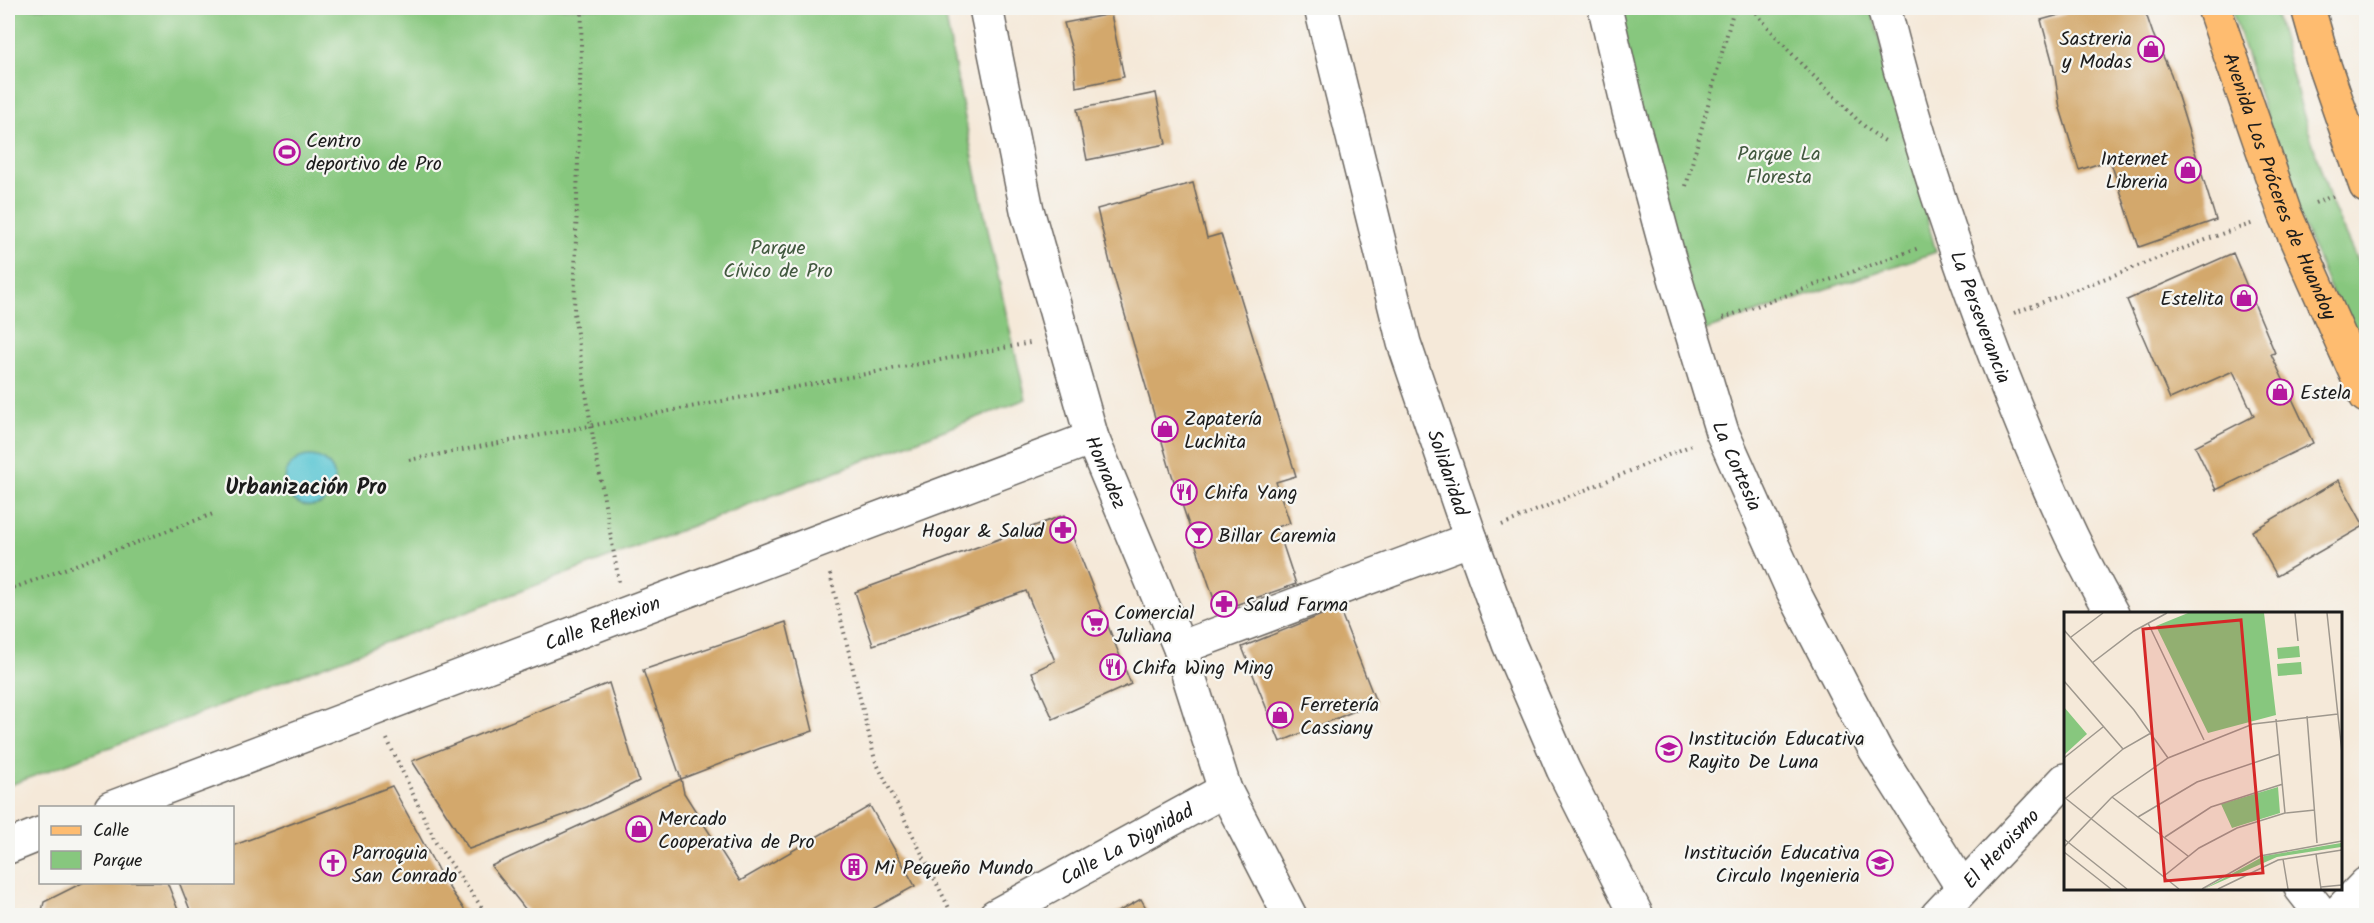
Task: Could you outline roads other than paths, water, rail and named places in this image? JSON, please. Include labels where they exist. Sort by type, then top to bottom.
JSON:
[{"type":"main road","name":"Avenida Los Próceres de Huandoy","points":[[2214,8],[2285,214],[2367,396]]},
{"type":"main road","points":[[2308,8],[2325,68],[2366,185]]},
{"type":"street","name":"Honradez","points":[[986,8],[1027,210],[1092,438],[1179,648],[1225,790],[1290,915]]},
{"type":"street","name":"Solidaridad","points":[[1321,8],[1404,343],[1471,539],[1509,644],[1563,770],[1637,915]]},
{"type":"street","name":"La Cortesia","points":[[1605,8],[1635,133],[1690,329],[1722,432],[1793,591],[1875,749],[1962,887]]},
{"type":"street","name":"La Perseverancia","points":[[1884,8],[1907,98],[1951,237],[1982,325],[2049,491],[2111,612]]},
{"type":"street","name":"Calle Reflexion","points":[[114,806],[1092,438]]},
{"type":"street","points":[[1179,648],[1471,539]]},
{"type":"street","name":"El Heroismo","points":[[1937,915],[2064,781]]},
{"type":"street","name":"Calle La Dignidad","points":[[995,915],[1225,790]]},
{"type":"street","points":[[8,847],[39,834]]},
{"type":"street","points":[[2335,915],[2367,884]]},
{"type":"street","points":[[2303,890],[2323,915]]},
{"type":"water","points":[[310,456],[319,458],[330,467],[335,481],[333,490],[324,501],[310,506],[301,504],[290,495],[285,481],[287,472],[296,461]]},
{"type":"place","name":"Sastreria y Modas","points":[[2151,49]]},
{"type":"place","name":"Centro deportivo de Pro","points":[[287,152]]},
{"type":"place","name":"Internet Libreria","points":[[2188,170]]},
{"type":"place","name":"Estelita","points":[[2244,298]]},
{"type":"place","name":"Estela","points":[[2280,392]]},
{"type":"place","name":"Zapatería Luchita","points":[[1165,429]]},
{"type":"place","name":"Chifa Yang","points":[[1184,492]]},
{"type":"place","name":"Hogar & Salud","points":[[1063,530]]},
{"type":"place","name":"Billar Caremia","points":[[1199,535]]},
{"type":"place","name":"Salud Farma","points":[[1224,604]]},
{"type":"place","name":"Comercial Juliana","points":[[1095,623]]},
{"type":"place","name":"Chifa Wing Ming","points":[[1113,667]]},
{"type":"place","name":"Ferretería Cassiany","points":[[1280,715]]},
{"type":"place","name":"Institución Educativa Rayito De Luna","points":[[1669,749]]},
{"type":"place","name":"Mercado Cooperativa de Pro","points":[[639,829]]},
{"type":"place","name":"Parroquia San Conrado","points":[[333,863]]},
{"type":"place","name":"Institución Educativa Circulo Ingenieria","points":[[1880,863]]},
{"type":"place","name":"Mi Pequeño Mundo","points":[[854,867]]},
{"type":"district","name":"Urbanización Pro","points":[[306,486]]},
{"type":"park label","name":"Parque La Floresta","points":[[1779,164]]},
{"type":"park label","name":"Parque Cívico de Pro","points":[[778,258]]}]
